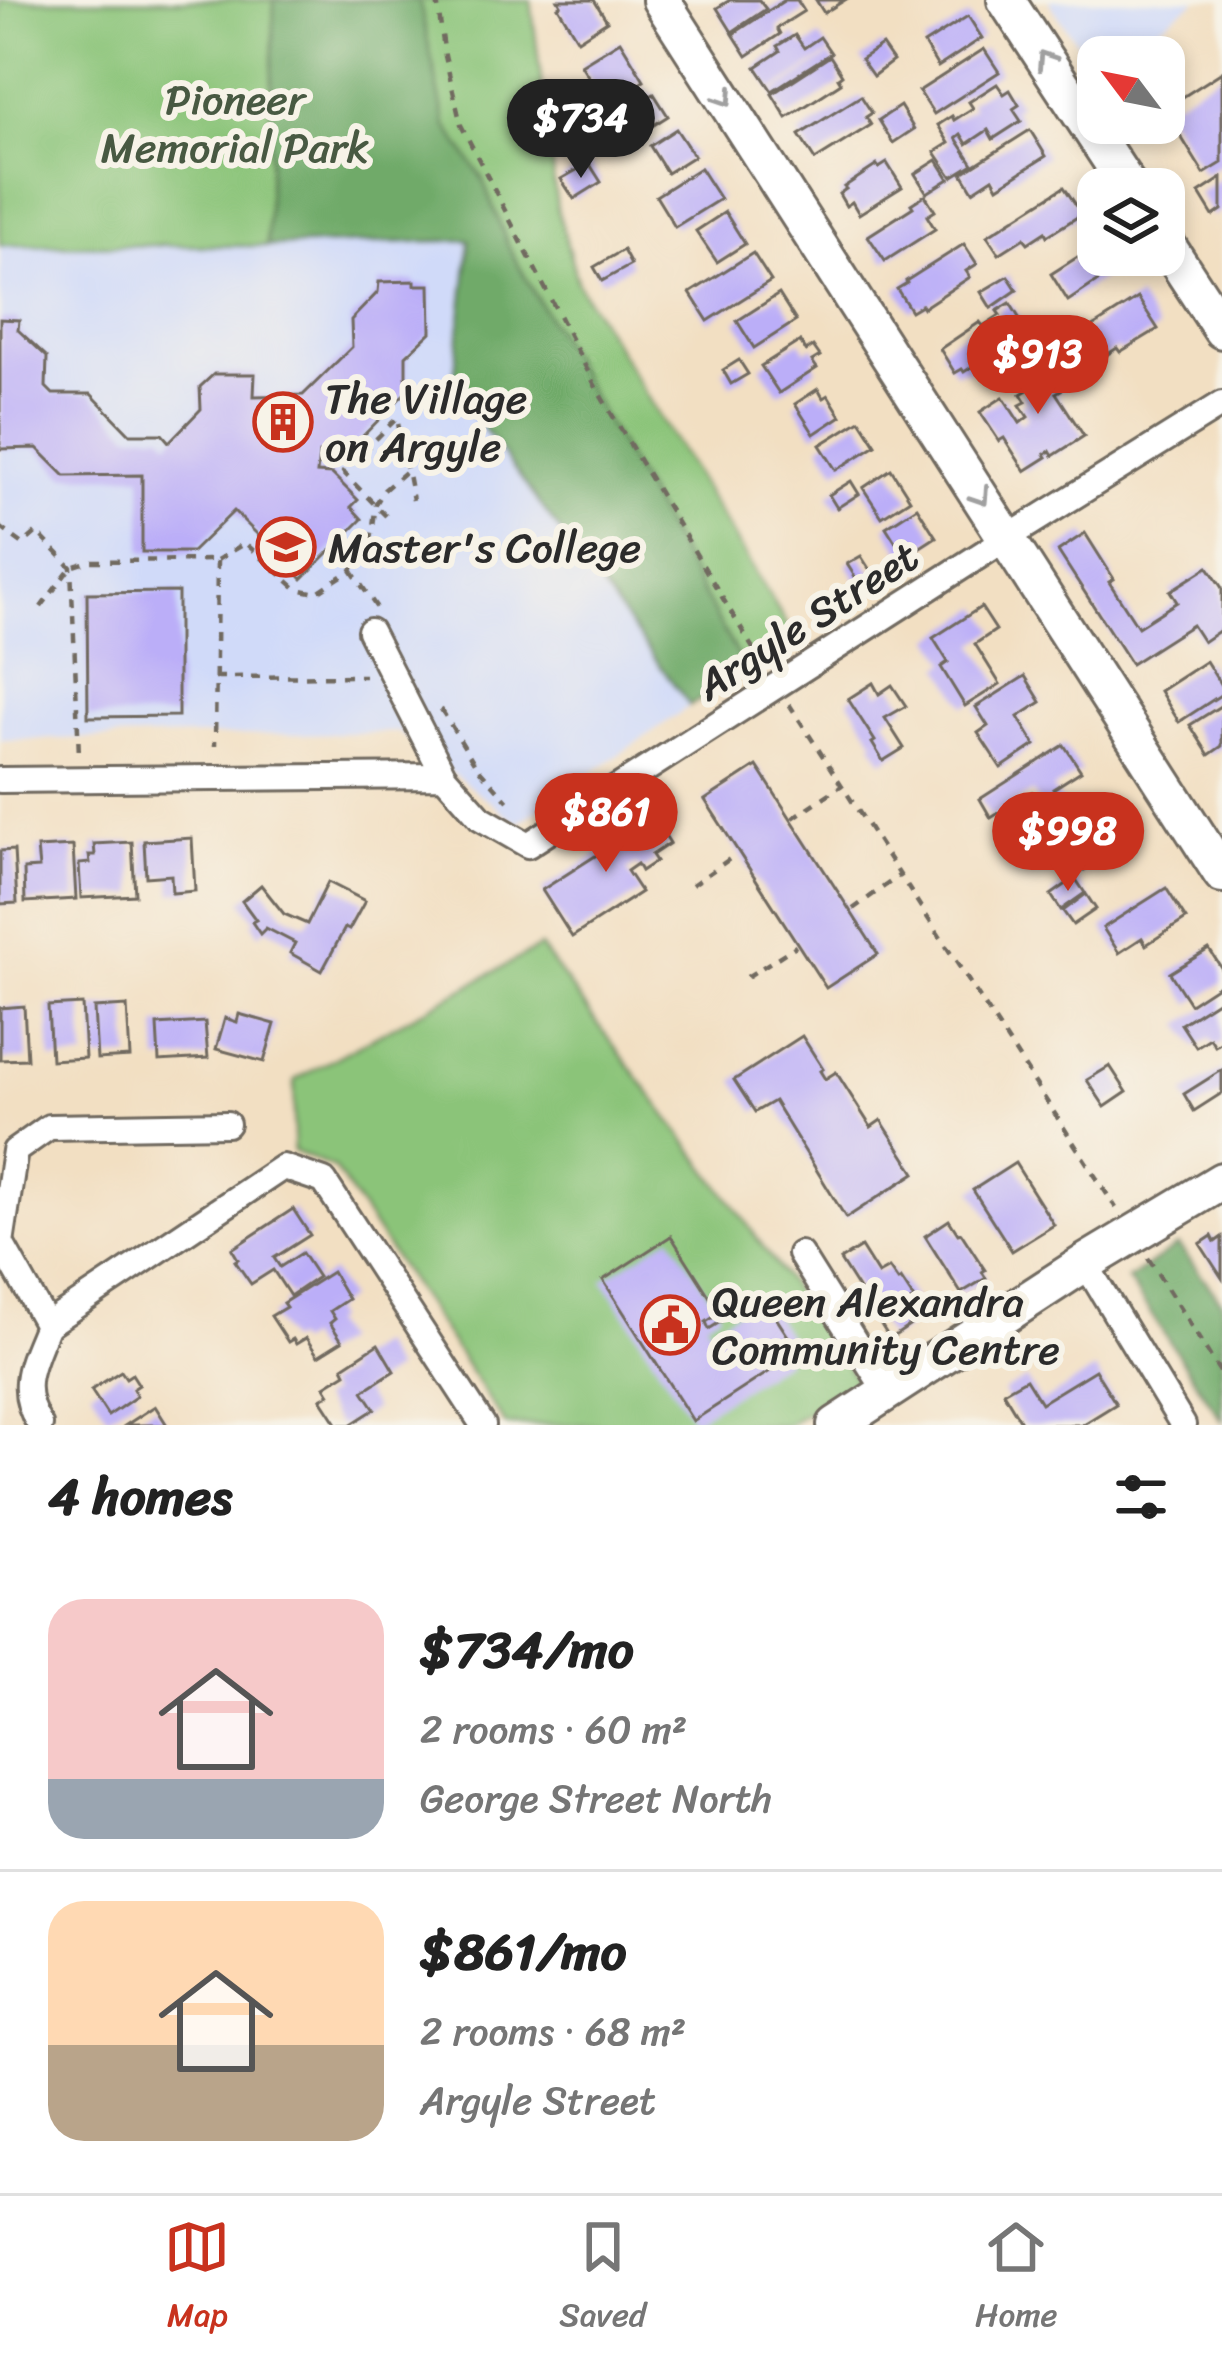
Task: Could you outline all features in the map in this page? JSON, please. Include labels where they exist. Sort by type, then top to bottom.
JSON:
[{"type":"main road","points":[[662,0],[1222,874]]},
{"type":"main road","points":[[1006,0],[1116,168]]},
{"type":"main road","points":[[1185,273],[1222,329]]},
{"type":"main road","points":[[836,1425],[1085,1263],[1222,1181]]},
{"type":"street","name":"Argyle Street","points":[[538,838],[1222,404]]},
{"type":"street","points":[[378,626],[389,669],[444,776],[481,818],[528,845],[538,838]]},
{"type":"street","points":[[0,780],[444,776]]},
{"type":"street","points":[[47,1325],[1,1243],[15,1151],[50,1126],[227,1124]]},
{"type":"street","points":[[40,1425],[30,1409],[27,1373],[47,1325],[283,1167],[324,1181],[483,1425]]},
{"type":"street","points":[[800,1254],[887,1393]]},
{"type":"street","points":[[1085,1263],[1183,1425]]},
{"type":"path","points":[[437,0],[461,125],[599,393],[778,686],[1222,1375]]},
{"type":"path","points":[[386,516],[344,472],[397,418],[413,500]]},
{"type":"path","points":[[41,607],[71,567],[91,560],[217,560],[245,544],[297,589],[316,593],[350,570],[370,540],[376,504],[407,470]]},
{"type":"path","points":[[0,527],[23,544],[37,532],[71,567],[78,779]]},
{"type":"path","points":[[214,746],[217,560]]},
{"type":"path","points":[[350,570],[378,626]]},
{"type":"path","points":[[215,677],[372,676],[389,669]]},
{"type":"path","points":[[442,710],[476,766],[538,838]]},
{"type":"path","points":[[793,818],[842,785]]},
{"type":"path","points":[[692,885],[734,856]]},
{"type":"path","points":[[853,908],[900,875]]},
{"type":"path","points":[[747,977],[796,946]]},
{"type":"shaded area","points":[[1048,0],[1197,0],[1146,36],[1077,36],[1077,43]]},
{"type":"shaded area","name":"Master's College","points":[[470,240],[454,387],[690,706],[518,823],[398,732],[0,740],[0,245],[267,246]]},
{"type":"green space","name":"Pioneer Memorial Park","points":[[0,0],[531,0],[557,208],[578,284],[796,639],[746,671],[509,248],[482,178],[470,240],[267,246],[0,245]]},
{"type":"green space","points":[[274,0],[419,0],[446,125],[482,178],[509,248],[746,671],[690,706],[453,387],[470,240],[267,246]]},
{"type":"green space","points":[[540,947],[731,1201],[857,1381],[787,1425],[506,1425],[334,1168],[293,1151],[295,1080]]},
{"type":"green space","points":[[1178,1245],[1222,1302],[1222,1420],[1128,1280]]},
{"type":"building","points":[[558,0],[594,0],[607,21],[578,40]]},
{"type":"building","points":[[730,0],[759,0],[766,9],[732,32],[717,8]]},
{"type":"building","points":[[785,0],[797,0],[804,11],[747,56],[733,34]]},
{"type":"building","points":[[816,0],[845,0],[824,13]]},
{"type":"building","points":[[968,16],[982,38],[938,67],[924,44]]},
{"type":"building","points":[[795,35],[804,48],[820,37],[831,53],[772,91],[756,67]]},
{"type":"building","points":[[620,41],[644,80],[595,112],[584,95],[595,87],[581,65]]},
{"type":"building","points":[[882,45],[893,61],[873,76],[861,59]]},
{"type":"building","points":[[984,49],[999,72],[934,114],[919,91]]},
{"type":"building","points":[[830,56],[842,75],[841,83],[787,118],[772,94]]},
{"type":"building","points":[[1222,72],[1222,163],[1204,174],[1185,143],[1185,96]]},
{"type":"building","points":[[997,84],[1004,94],[1010,90],[1021,121],[993,139],[988,130],[967,144],[961,134],[956,138],[973,164],[952,177],[935,152],[949,143],[938,125],[973,108],[969,102]]},
{"type":"building","points":[[644,88],[650,96],[654,94],[668,116],[638,135],[618,104]]},
{"type":"building","points":[[861,96],[872,113],[866,117],[871,125],[815,160],[799,135]]},
{"type":"building","points":[[900,106],[914,129],[893,143],[879,120]]},
{"type":"building","points":[[676,129],[694,156],[667,173],[650,146]]},
{"type":"building","points":[[1030,130],[1046,156],[998,187],[993,178],[973,191],[962,173]]},
{"type":"building","points":[[937,160],[949,179],[927,193],[915,174]]},
{"type":"building","points":[[589,163],[601,182],[574,199],[561,179]]},
{"type":"building","points":[[887,163],[902,187],[859,214],[852,202],[846,206],[839,194],[844,187]]},
{"type":"building","points":[[700,168],[720,199],[675,227],[656,196]]},
{"type":"building","points":[[1222,178],[1222,210],[1213,216],[1199,193]]},
{"type":"building","points":[[1064,187],[1077,206],[1077,217],[1047,236],[1045,232],[1028,243],[1024,238],[999,254],[987,236]]},
{"type":"building","points":[[925,195],[935,211],[927,216],[935,229],[885,261],[868,236]]},
{"type":"building","points":[[725,212],[745,244],[717,262],[696,231]]},
{"type":"building","points":[[964,244],[977,264],[966,271],[970,277],[911,311],[897,289]]},
{"type":"building","points":[[623,250],[631,265],[602,281],[594,267]]},
{"type":"building","points":[[753,253],[771,281],[708,321],[690,293]]},
{"type":"building","points":[[1077,257],[1077,276],[1106,276],[1068,301],[1051,274]]},
{"type":"building","points":[[1008,276],[1017,290],[991,308],[981,292]]},
{"type":"building","name":"The Village on Argyle","points":[[415,281],[415,285],[430,285],[431,332],[406,356],[406,392],[356,443],[356,454],[319,453],[317,473],[332,474],[358,500],[351,507],[362,519],[302,579],[234,511],[192,552],[142,552],[142,475],[65,476],[37,448],[0,449],[0,319],[19,320],[18,330],[47,357],[46,387],[53,394],[91,394],[130,434],[162,434],[169,442],[201,409],[200,387],[214,374],[255,374],[254,396],[303,395],[352,347],[351,320],[378,292],[379,282]]},
{"type":"building","points":[[779,294],[796,321],[754,348],[737,321]]},
{"type":"building","points":[[1138,298],[1158,329],[1120,352],[1117,348],[1075,370],[1061,347]]},
{"type":"building","points":[[1010,303],[1023,324],[994,343],[998,350],[955,373],[940,349],[980,322],[983,326],[1000,315],[997,311]]},
{"type":"building","points":[[800,341],[806,351],[813,346],[820,356],[812,361],[817,368],[779,393],[761,366]]},
{"type":"building","points":[[1056,350],[1076,381],[1056,393],[1084,436],[1053,456],[1050,451],[1025,471],[980,412],[1003,397],[1020,423],[1028,417],[1020,405],[1026,402],[1021,394],[1045,379],[1035,364]]},
{"type":"building","points":[[739,360],[748,374],[731,384],[723,370]]},
{"type":"building","points":[[818,389],[823,398],[828,395],[841,416],[814,434],[795,404]]},
{"type":"building","points":[[860,420],[876,445],[836,470],[820,445]]},
{"type":"building","points":[[891,469],[910,499],[882,517],[863,488]]},
{"type":"building","points":[[851,481],[859,494],[837,508],[829,495]]},
{"type":"building","points":[[917,507],[936,537],[905,557],[886,527]]},
{"type":"building","points":[[1085,533],[1138,627],[1177,602],[1170,591],[1208,567],[1222,588],[1222,629],[1203,642],[1192,625],[1131,664],[1058,551]]},
{"type":"building","points":[[861,556],[875,578],[861,586],[847,564]]},
{"type":"building","points":[[178,592],[178,716],[88,717],[87,593]]},
{"type":"building","points":[[981,607],[996,630],[975,644],[1000,684],[965,706],[941,667],[948,662],[933,638]]},
{"type":"building","points":[[1206,661],[1222,694],[1179,722],[1160,691]]},
{"type":"building","points":[[1025,676],[1041,702],[1018,717],[1035,745],[1001,768],[978,733],[988,726],[976,707]]},
{"type":"building","points":[[873,683],[879,694],[892,685],[906,706],[885,718],[904,748],[883,761],[848,699]]},
{"type":"building","points":[[1222,705],[1222,746],[1209,755],[1190,725]]},
{"type":"building","points":[[1064,745],[1081,771],[1053,789],[1063,805],[1047,815],[1032,792],[991,818],[980,799]]},
{"type":"building","points":[[757,766],[878,954],[826,988],[705,800]]},
{"type":"building","points":[[649,810],[670,843],[652,855],[656,861],[641,871],[637,864],[627,871],[641,892],[572,937],[542,890],[603,851],[598,843]]},
{"type":"building","points":[[1116,812],[1133,841],[1074,876],[1057,850]]},
{"type":"building","points":[[1040,833],[1049,848],[1028,862],[1018,847]]},
{"type":"building","points":[[192,838],[195,891],[172,893],[171,875],[146,877],[144,841]]},
{"type":"building","points":[[132,842],[135,895],[81,898],[79,864],[90,863],[94,844]]},
{"type":"building","points":[[73,846],[76,899],[25,902],[24,869],[39,868],[37,848]]},
{"type":"building","points":[[14,850],[17,903],[0,904],[0,851]]},
{"type":"building","points":[[1075,878],[1085,893],[1061,910],[1051,895]]},
{"type":"building","points":[[328,882],[365,901],[322,971],[290,953],[295,943],[266,928],[260,934],[242,901],[261,885],[284,914],[307,924]]},
{"type":"building","points":[[1166,888],[1186,919],[1146,945],[1142,938],[1119,953],[1103,928]]},
{"type":"building","points":[[1086,894],[1096,909],[1073,925],[1063,911]]},
{"type":"building","points":[[1209,949],[1222,969],[1222,983],[1190,1004],[1170,973]]},
{"type":"building","points":[[1222,998],[1222,1042],[1215,1046],[1210,1038],[1196,1047],[1181,1024]]},
{"type":"building","points":[[82,1004],[85,1058],[51,1060],[48,1006]]},
{"type":"building","points":[[24,1006],[27,1059],[0,1060],[0,1008]]},
{"type":"building","points":[[127,1006],[130,1057],[97,1059],[94,1008]]},
{"type":"building","points":[[239,1014],[275,1024],[264,1062],[216,1049],[225,1018],[237,1022]]},
{"type":"building","points":[[205,1022],[208,1058],[159,1061],[157,1025]]},
{"type":"building","points":[[802,1036],[825,1079],[836,1072],[871,1127],[881,1120],[915,1173],[846,1218],[774,1101],[755,1112],[734,1080]]},
{"type":"building","points":[[1110,1066],[1127,1092],[1105,1107],[1087,1080]]},
{"type":"building","points":[[1222,1070],[1222,1093],[1194,1111],[1184,1094]]},
{"type":"building","points":[[1015,1163],[1054,1225],[1012,1251],[973,1190]]},
{"type":"building","points":[[293,1209],[310,1235],[274,1258],[280,1267],[302,1253],[318,1277],[290,1296],[273,1270],[251,1284],[232,1249]]},
{"type":"building","points":[[949,1220],[985,1270],[986,1278],[961,1293],[925,1236]]},
{"type":"building","name":"Queen Alexandra Community Centre","points":[[671,1236],[720,1313],[706,1322],[709,1329],[750,1303],[758,1315],[769,1307],[791,1341],[779,1348],[787,1360],[693,1421],[603,1280]]},
{"type":"building","points":[[1212,1236],[1215,1242],[1222,1237],[1222,1278],[1200,1244]]},
{"type":"building","points":[[861,1247],[878,1274],[889,1268],[901,1279],[921,1318],[890,1339],[840,1260]]},
{"type":"building","points":[[332,1272],[348,1299],[330,1311],[335,1319],[330,1323],[342,1341],[318,1356],[306,1338],[296,1344],[293,1339],[288,1342],[271,1316]]},
{"type":"building","points":[[378,1344],[394,1371],[363,1391],[375,1409],[350,1425],[338,1425],[321,1399],[330,1394],[325,1386],[346,1373],[343,1367]]},
{"type":"building","points":[[1095,1370],[1116,1404],[1082,1425],[1023,1425],[1003,1392],[1026,1379],[1041,1403]]},
{"type":"building","points":[[121,1371],[126,1378],[132,1374],[139,1385],[133,1389],[137,1396],[108,1416],[91,1390]]},
{"type":"building","points":[[155,1406],[167,1425],[126,1425]]},
{"type":"place","name":"The Village on Argyle","points":[[283,422]]},
{"type":"place","name":"Master's College","points":[[286,547]]},
{"type":"place","name":"Queen Alexandra Community Centre","points":[[670,1325]]}]
